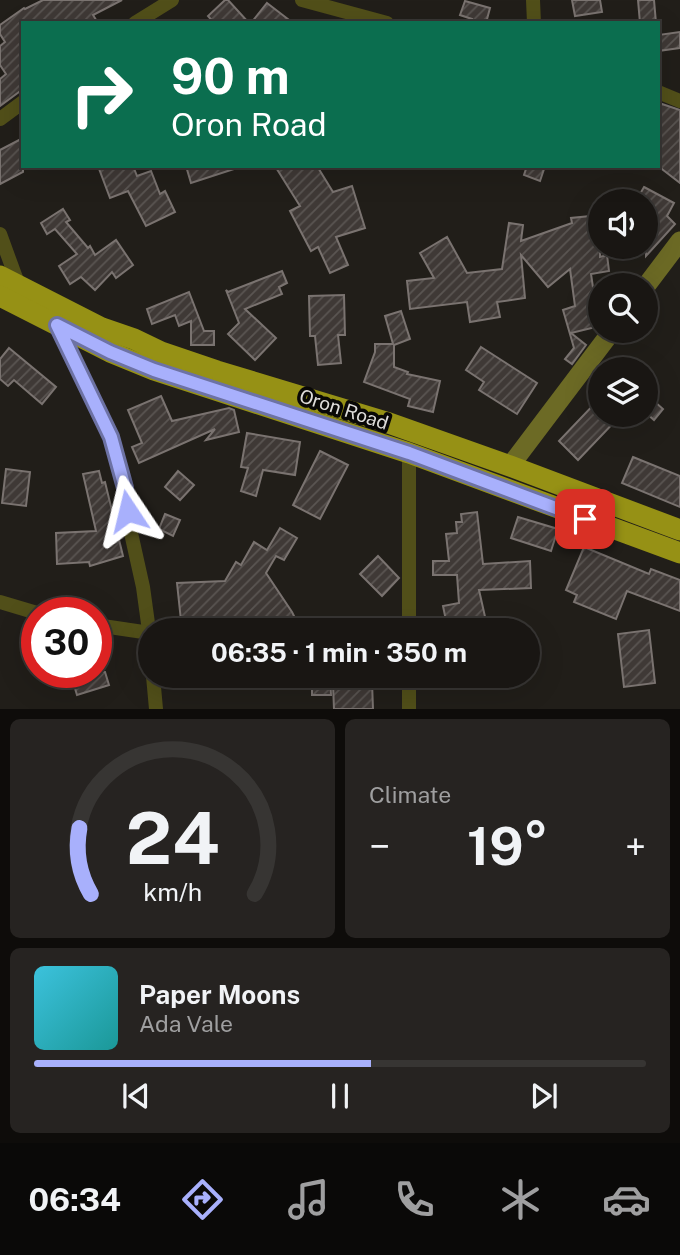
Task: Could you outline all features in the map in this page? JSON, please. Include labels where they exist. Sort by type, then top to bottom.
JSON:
[{"type":"highway","name":"Oron Road","points":[[0,276],[102,328],[161,352],[386,422],[680,530]]},
{"type":"highway","name":"Oron Road","points":[[0,296],[110,352],[154,370],[409,453],[680,553]]},
{"type":"street","points":[[138,21],[172,0]]},
{"type":"street","points":[[302,0],[380,21]]},
{"type":"street","points":[[533,0],[534,21]]},
{"type":"street","points":[[660,93],[680,101]]},
{"type":"street","points":[[0,119],[21,103]]},
{"type":"street","points":[[0,234],[19,286]]},
{"type":"street","points":[[656,273],[680,241]]},
{"type":"street","points":[[57,325],[111,437],[125,488],[148,618]]},
{"type":"street","points":[[510,466],[603,343]]},
{"type":"street","points":[[409,453],[409,618]]},
{"type":"street","points":[[0,602],[21,608]]},
{"type":"street","points":[[112,627],[138,631]]},
{"type":"street","points":[[154,688],[156,709]]},
{"type":"street","points":[[409,688],[409,709]]},
{"type":"building","points":[[43,0],[122,0],[93,15],[97,21],[21,21],[21,90],[0,106],[0,79],[6,74],[0,65],[0,46],[5,42],[0,34],[0,25]]},
{"type":"building","points":[[228,0],[247,21],[212,21],[208,16]]},
{"type":"building","points":[[572,0],[600,0],[602,12],[575,16]]},
{"type":"building","points":[[638,0],[654,0],[656,21],[640,21]]},
{"type":"building","points":[[465,1],[490,8],[487,21],[472,21],[460,15]]},
{"type":"building","points":[[267,3],[290,21],[253,21]]},
{"type":"building","points":[[680,32],[680,48],[660,51],[660,35]]},
{"type":"building","points":[[662,104],[680,110],[680,183],[660,168]]},
{"type":"building","points":[[21,139],[23,172],[0,184],[0,150]]},
{"type":"building","points":[[99,168],[134,168],[137,176],[151,171],[160,194],[165,191],[175,212],[146,226],[128,191],[110,198]]},
{"type":"building","points":[[187,168],[234,168],[234,169],[191,183]]},
{"type":"building","points":[[276,168],[318,168],[333,192],[352,186],[365,228],[336,237],[348,265],[330,273],[318,247],[311,251],[290,211],[300,206]]},
{"type":"building","points":[[526,168],[544,168],[540,181],[524,175]]},
{"type":"building","points":[[658,194],[674,203],[667,216],[675,224],[658,243]]},
{"type":"building","points":[[63,209],[70,220],[66,222],[88,248],[90,246],[95,255],[116,240],[133,265],[116,278],[112,272],[95,290],[81,277],[70,284],[59,266],[77,254],[55,229],[47,234],[41,223]]},
{"type":"building","points":[[588,216],[588,259],[608,259],[609,271],[588,273],[588,329],[571,333],[586,345],[572,364],[565,359],[574,348],[563,310],[575,306],[570,269],[548,287],[521,255],[525,298],[497,302],[500,317],[470,322],[467,302],[410,309],[407,281],[434,278],[420,253],[447,237],[467,273],[502,269],[509,223],[523,225],[521,241],[572,223],[571,218]]},
{"type":"building","points":[[282,271],[287,283],[279,287],[282,294],[245,309],[276,338],[255,360],[228,334],[239,323],[226,290],[228,292]]},
{"type":"building","points":[[189,292],[204,331],[214,331],[214,345],[191,345],[191,321],[179,326],[175,315],[152,324],[147,309]]},
{"type":"building","points":[[344,295],[345,335],[338,335],[341,363],[318,365],[315,336],[310,336],[309,296]]},
{"type":"building","points":[[401,311],[410,339],[394,345],[394,367],[408,372],[407,374],[440,381],[433,412],[408,406],[410,399],[364,382],[375,352],[375,344],[393,344],[385,316]]},
{"type":"building","points":[[481,347],[537,383],[517,414],[479,390],[484,382],[466,370]]},
{"type":"building","points":[[9,348],[56,387],[42,404],[14,380],[8,386],[0,379],[0,359]]},
{"type":"building","points":[[161,396],[172,421],[229,408],[234,410],[239,432],[206,440],[215,429],[139,463],[132,447],[142,443],[128,410]]},
{"type":"building","points":[[588,411],[588,427],[610,427],[578,460],[559,441]]},
{"type":"building","points":[[247,433],[300,442],[295,475],[263,470],[256,496],[241,491],[248,468],[241,467]]},
{"type":"building","points":[[320,451],[348,465],[320,519],[293,505]]},
{"type":"building","points":[[633,457],[680,476],[680,507],[622,483]]},
{"type":"building","points":[[6,469],[30,472],[26,506],[2,503]]},
{"type":"building","points":[[99,471],[102,483],[105,482],[123,556],[90,566],[89,562],[57,564],[56,533],[96,531],[83,474]]},
{"type":"building","points":[[178,471],[194,485],[180,500],[165,487]]},
{"type":"building","points":[[477,512],[483,564],[530,561],[531,588],[479,590],[485,618],[446,618],[443,606],[459,603],[457,575],[433,575],[433,561],[449,561],[446,534],[457,533],[456,522],[462,522],[461,514]]},
{"type":"building","points":[[165,514],[180,520],[173,536],[159,529]]},
{"type":"building","points":[[518,517],[558,529],[551,551],[511,538]]},
{"type":"building","points":[[280,528],[297,538],[284,560],[276,556],[266,573],[295,618],[181,618],[177,583],[225,581],[236,562],[241,565],[254,542],[267,550]]},
{"type":"building","points":[[584,547],[649,574],[651,569],[680,580],[680,611],[627,591],[616,619],[574,602],[577,595],[566,590]]},
{"type":"building","points":[[378,556],[399,578],[382,596],[360,574]]},
{"type":"building","points":[[649,630],[655,683],[624,687],[618,634]]},
{"type":"building","points":[[75,688],[99,688],[77,695]]},
{"type":"building","points":[[312,688],[331,688],[331,695],[312,695]]},
{"type":"building","points":[[333,688],[372,688],[373,709],[334,709]]},
{"type":"route","points":[[128,511],[125,488],[111,437],[57,325],[110,352],[154,370],[409,453],[585,519]]}]
